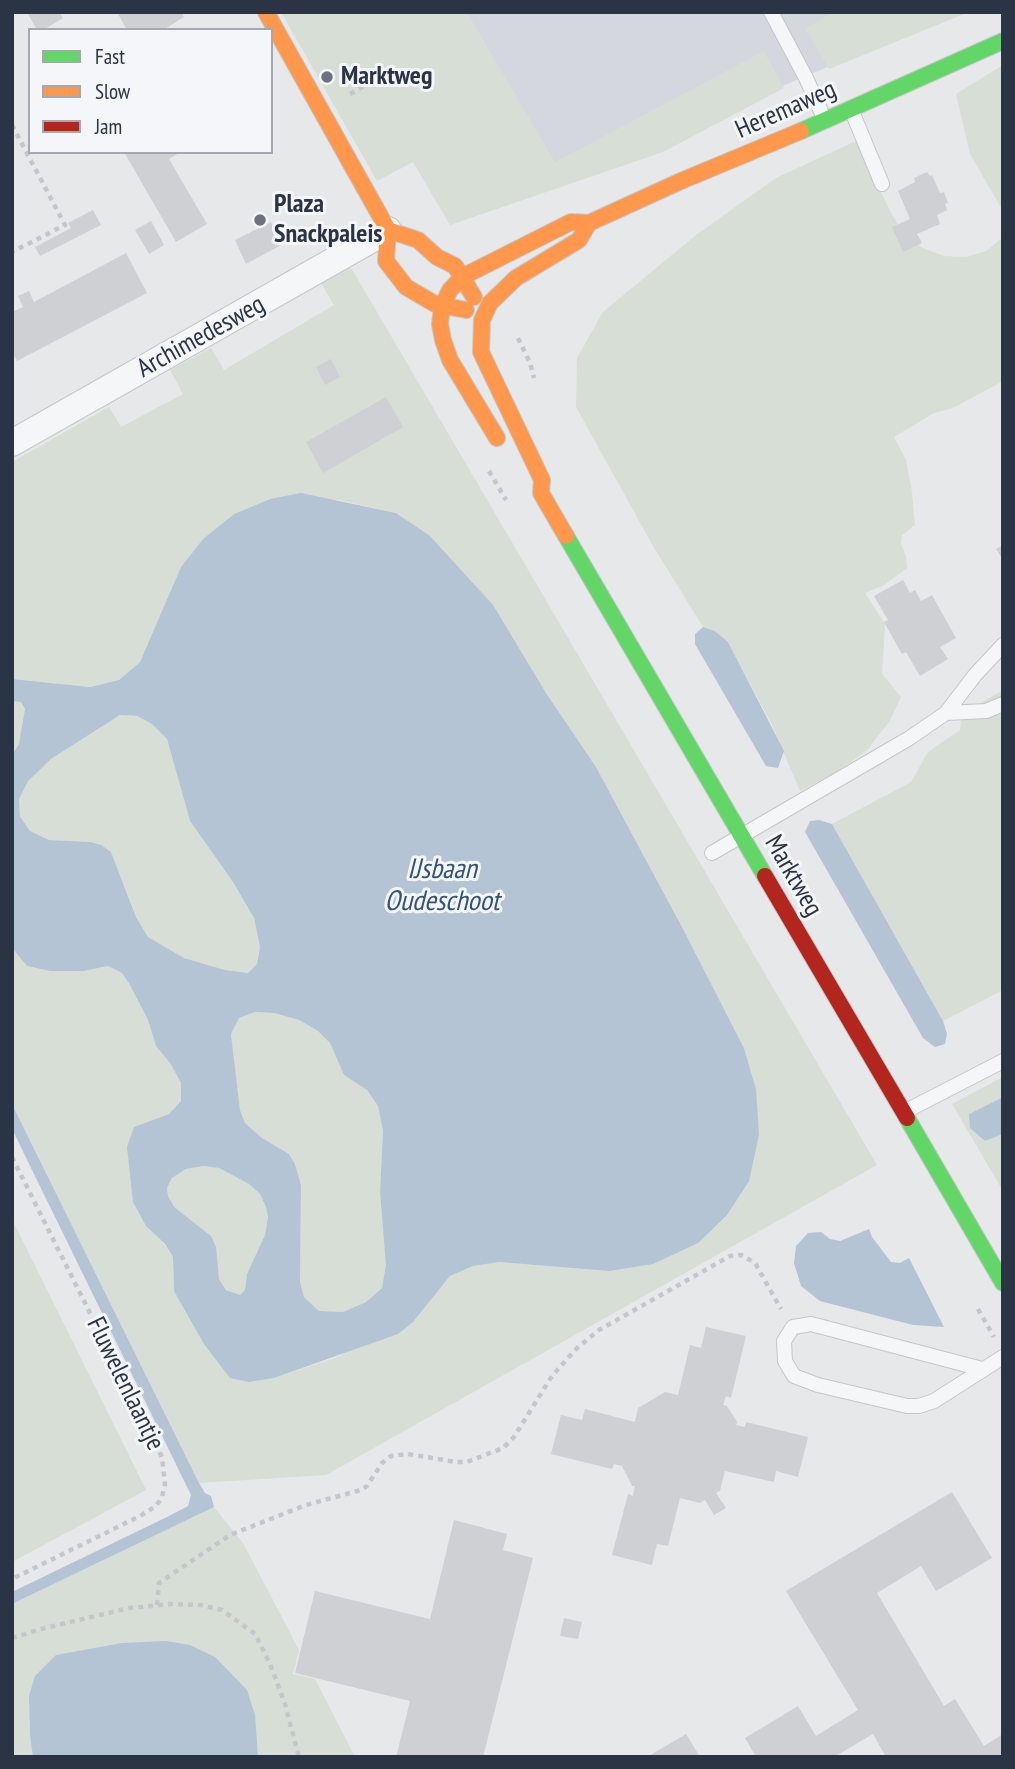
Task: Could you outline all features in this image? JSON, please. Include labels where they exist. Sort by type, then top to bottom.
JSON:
[{"type":"street","points":[[266,12],[388,230],[386,261],[401,283],[433,303],[484,314]]},
{"type":"street","name":"Heremaweg","points":[[442,306],[450,290],[462,277],[571,222],[589,223],[1003,41]]},
{"type":"street","name":"Heremaweg","points":[[484,314],[490,303],[516,278],[579,240],[589,223]]},
{"type":"street","points":[[388,230],[418,240],[437,257],[454,267],[484,314]]},
{"type":"street","name":"Archimedesweg","points":[[12,443],[388,230]]},
{"type":"street","points":[[442,306],[441,333],[450,360],[505,452]]},
{"type":"street","name":"Marktweg","points":[[484,314],[480,334],[481,352],[541,480],[535,490],[1003,1283]]},
{"type":"lane","points":[[771,12],[825,119]]},
{"type":"lane","points":[[850,108],[882,184]]},
{"type":"lane","points":[[712,853],[908,739],[946,713],[975,675],[1003,645]]},
{"type":"lane","points":[[946,713],[986,711],[1003,704]]},
{"type":"lane","points":[[902,1112],[1003,1061]]},
{"type":"lane","points":[[982,1369],[818,1325],[804,1324],[793,1327],[784,1341],[787,1366],[794,1376],[818,1385],[908,1406],[928,1404],[1003,1357]]},
{"type":"path","points":[[12,125],[65,225],[12,252]]},
{"type":"path","points":[[514,329],[530,363],[536,387]]},
{"type":"path","name":"Fluwelenlaantje","points":[[12,1157],[162,1457],[165,1484],[162,1497],[156,1506],[141,1516],[12,1579]]},
{"type":"path","points":[[156,1605],[159,1583],[230,1535],[306,1505],[361,1490],[367,1486],[382,1463],[391,1456],[408,1454],[467,1462],[503,1448],[514,1437],[552,1376],[577,1348],[599,1331],[730,1256],[741,1255],[755,1263],[793,1327]]},
{"type":"path","points":[[12,1638],[118,1611],[156,1605],[200,1605],[222,1610],[255,1634],[285,1704],[299,1757]]},
{"type":"shaded area","points":[[281,12],[467,12],[555,162],[764,51],[784,88],[663,152],[450,225],[413,162],[377,181]]},
{"type":"shaded area","points":[[379,12],[958,12],[495,207]]},
{"type":"shaded area","points":[[833,12],[969,12],[829,69],[805,29]]},
{"type":"shaded area","points":[[1003,65],[1003,211],[970,154],[956,94]]},
{"type":"shaded area","points":[[856,141],[892,215],[904,233],[923,248],[944,256],[966,257],[986,251],[1001,239],[1003,233],[1003,381],[953,408],[934,413],[894,437],[906,460],[915,525],[902,535],[901,544],[907,568],[884,585],[865,593],[885,624],[882,674],[901,697],[889,722],[867,750],[840,770],[800,791],[773,727],[728,642],[715,631],[703,627],[653,546],[576,407],[577,358],[603,312],[696,235],[776,178]]},
{"type":"shaded area","points":[[350,266],[877,1165],[326,1475],[199,1483],[12,1104],[12,948],[27,966],[50,971],[84,971],[108,966],[122,973],[130,985],[148,1020],[156,1046],[181,1083],[181,1101],[169,1114],[134,1127],[146,1225],[173,1257],[174,1291],[249,1382],[274,1378],[335,1358],[413,1322],[450,1276],[473,1266],[499,1262],[609,1271],[756,1089],[744,1048],[596,767],[546,693],[429,535],[396,513],[339,500],[270,499],[234,514],[203,539],[181,567],[140,662],[119,680],[90,687],[12,679],[12,462],[109,407],[121,427],[183,394],[170,370],[211,348],[224,370],[334,305],[321,283]]},
{"type":"shaded area","points":[[1003,690],[1003,990],[943,1021],[832,824],[911,782],[928,752],[960,730],[962,714]]},
{"type":"shaded area","points":[[12,701],[22,702],[25,709],[19,744],[12,755]]},
{"type":"shaded area","points":[[120,715],[137,716],[152,724],[167,739],[190,821],[233,882],[254,918],[260,947],[257,964],[248,973],[225,970],[184,958],[148,937],[136,917],[123,882],[90,842],[49,840],[30,831],[20,815],[19,799],[27,781],[51,759]]},
{"type":"shaded area","points":[[255,1012],[274,1013],[299,1020],[318,1031],[330,1043],[344,1075],[367,1090],[378,1106],[383,1131],[380,1192],[387,1265],[382,1288],[366,1302],[343,1312],[319,1311],[304,1297],[300,1282],[301,1185],[295,1164],[289,1154],[262,1138],[245,1123],[240,1110],[231,1034],[239,1018]]},
{"type":"shaded area","points":[[1003,1077],[1003,1097],[969,1114],[984,1141],[1003,1134],[1003,1191],[952,1104]]},
{"type":"shaded area","points":[[204,1166],[219,1168],[249,1184],[260,1194],[266,1207],[268,1217],[265,1235],[247,1274],[245,1290],[240,1295],[226,1290],[219,1279],[217,1265],[186,1217],[173,1207],[168,1197],[167,1188],[172,1178],[186,1169]]},
{"type":"shaded area","points":[[12,1219],[146,1490],[12,1562]]},
{"type":"shaded area","points":[[214,1507],[243,1543],[299,1650],[293,1674],[315,1679],[355,1757],[12,1757],[12,1604]]},
{"type":"water","name":"IJsbaan Oudeschoot","points":[[301,493],[396,513],[429,535],[493,605],[546,693],[596,767],[744,1048],[756,1089],[759,1135],[749,1181],[727,1215],[698,1243],[653,1264],[609,1271],[499,1262],[473,1266],[450,1276],[413,1322],[398,1334],[274,1378],[249,1382],[230,1378],[204,1344],[174,1291],[173,1257],[165,1244],[146,1226],[133,1202],[127,1147],[134,1127],[169,1114],[181,1101],[181,1083],[156,1046],[148,1020],[130,985],[122,973],[108,966],[84,971],[50,971],[27,966],[12,948],[12,755],[19,744],[25,709],[21,702],[12,701],[12,679],[90,687],[119,680],[140,662],[181,567],[203,539],[234,514],[270,499]],"holes":[[[120,715],[137,716],[152,724],[167,739],[190,821],[233,882],[254,918],[260,947],[257,964],[248,973],[225,970],[184,958],[148,937],[136,917],[111,852],[90,842],[49,840],[30,831],[20,816],[19,799],[28,781],[51,759]],[[255,1012],[274,1013],[299,1020],[318,1031],[330,1043],[344,1075],[367,1090],[378,1106],[383,1131],[380,1192],[386,1265],[382,1288],[366,1302],[343,1312],[319,1311],[304,1297],[300,1282],[301,1185],[289,1154],[262,1138],[245,1123],[240,1110],[231,1034],[239,1018]],[[204,1166],[219,1168],[249,1184],[260,1194],[266,1207],[268,1217],[265,1235],[247,1274],[245,1290],[240,1295],[226,1290],[219,1279],[216,1247],[211,1236],[174,1207],[168,1196],[167,1188],[172,1178],[186,1169]]]},
{"type":"water","points":[[703,627],[715,631],[728,642],[784,751],[778,768],[766,766],[695,644],[695,634]]},
{"type":"water","points":[[819,820],[832,824],[943,1021],[947,1034],[945,1044],[935,1047],[923,1038],[805,832],[810,821]]},
{"type":"water","points":[[1003,1097],[1003,1134],[985,1141],[970,1128],[969,1114]]},
{"type":"water","points":[[12,1104],[199,1483],[205,1493],[211,1496],[214,1507],[12,1604],[12,1592],[188,1506],[191,1495],[12,1129]]},
{"type":"water","points":[[869,1229],[891,1262],[900,1263],[909,1258],[944,1327],[913,1325],[820,1301],[801,1286],[794,1263],[796,1246],[808,1233],[821,1232],[830,1239],[840,1241]]},
{"type":"water","points":[[166,1641],[190,1645],[215,1657],[247,1690],[255,1715],[258,1757],[33,1757],[29,1696],[35,1676],[56,1655],[122,1643]]},
{"type":"building","points":[[27,12],[59,12],[63,18],[46,28],[36,28]]},
{"type":"building","points":[[117,12],[181,12],[184,17],[166,28],[126,28]]},
{"type":"building","points":[[125,154],[178,154],[169,159],[207,224],[176,242]]},
{"type":"building","points":[[927,172],[932,175],[940,193],[944,192],[948,203],[945,204],[947,210],[937,215],[940,224],[917,234],[922,243],[903,252],[892,227],[910,219],[898,191],[915,182],[914,178]]},
{"type":"building","points":[[93,210],[101,225],[40,256],[35,247],[71,228],[68,223]]},
{"type":"building","points":[[151,221],[164,245],[149,254],[135,230]]},
{"type":"building","points":[[271,222],[283,244],[246,264],[235,240]]},
{"type":"building","points":[[126,253],[147,293],[17,361],[12,351],[12,312],[23,307],[18,296],[29,291],[34,302]]},
{"type":"building","points":[[331,359],[340,377],[325,385],[316,367]]},
{"type":"building","points":[[386,397],[403,427],[323,473],[306,442]]},
{"type":"building","points":[[1003,545],[1003,560],[996,549]]},
{"type":"building","points":[[903,580],[910,593],[915,590],[921,601],[932,595],[956,638],[940,647],[948,659],[920,676],[906,652],[902,654],[884,622],[888,620],[874,596]]},
{"type":"building","points":[[706,1327],[746,1336],[731,1398],[726,1396],[723,1405],[727,1406],[737,1422],[736,1425],[745,1427],[746,1422],[808,1437],[798,1477],[776,1471],[774,1482],[725,1471],[720,1491],[716,1493],[726,1508],[714,1515],[705,1500],[700,1503],[680,1498],[668,1546],[657,1544],[652,1565],[612,1555],[628,1494],[633,1496],[635,1486],[632,1486],[622,1466],[614,1464],[612,1469],[551,1454],[561,1415],[582,1420],[585,1409],[635,1422],[638,1408],[665,1392],[678,1395],[690,1345],[701,1348]]},
{"type":"building","points":[[952,1492],[992,1558],[936,1591],[921,1566],[877,1593],[944,1706],[955,1699],[984,1746],[1003,1734],[1003,1757],[886,1757],[873,1734],[834,1757],[756,1757],[745,1738],[798,1706],[816,1736],[858,1710],[786,1591]]},
{"type":"building","points":[[454,1520],[507,1534],[503,1550],[533,1558],[483,1757],[396,1757],[410,1701],[295,1673],[315,1591],[430,1619]]},
{"type":"building","points":[[564,1618],[582,1622],[578,1639],[560,1636]]},
{"type":"building","points":[[686,1734],[700,1757],[647,1757]]},
{"type":"traffic: fast","points":[[801,131],[1003,41]]},
{"type":"traffic: fast","points":[[566,536],[765,876]]},
{"type":"traffic: fast","points":[[907,1118],[1003,1283]]},
{"type":"traffic: slow","points":[[266,12],[388,230],[386,261],[406,287],[435,304],[466,310]]},
{"type":"traffic: slow","points":[[497,438],[450,360],[443,340],[440,324],[442,306],[450,290],[462,277],[571,222],[589,223],[801,131]]},
{"type":"traffic: slow","points":[[566,536],[541,493],[542,480],[481,352],[482,320],[490,303],[516,278],[579,240],[589,223]]},
{"type":"traffic: slow","points":[[388,230],[418,240],[437,257],[455,266],[474,297]]},
{"type":"traffic: jam","points":[[765,876],[907,1118]]},
{"type":"place","name":"Marktweg","points":[[327,77]]},
{"type":"place","name":"Plaza Snackpaleis","points":[[260,220]]}]
